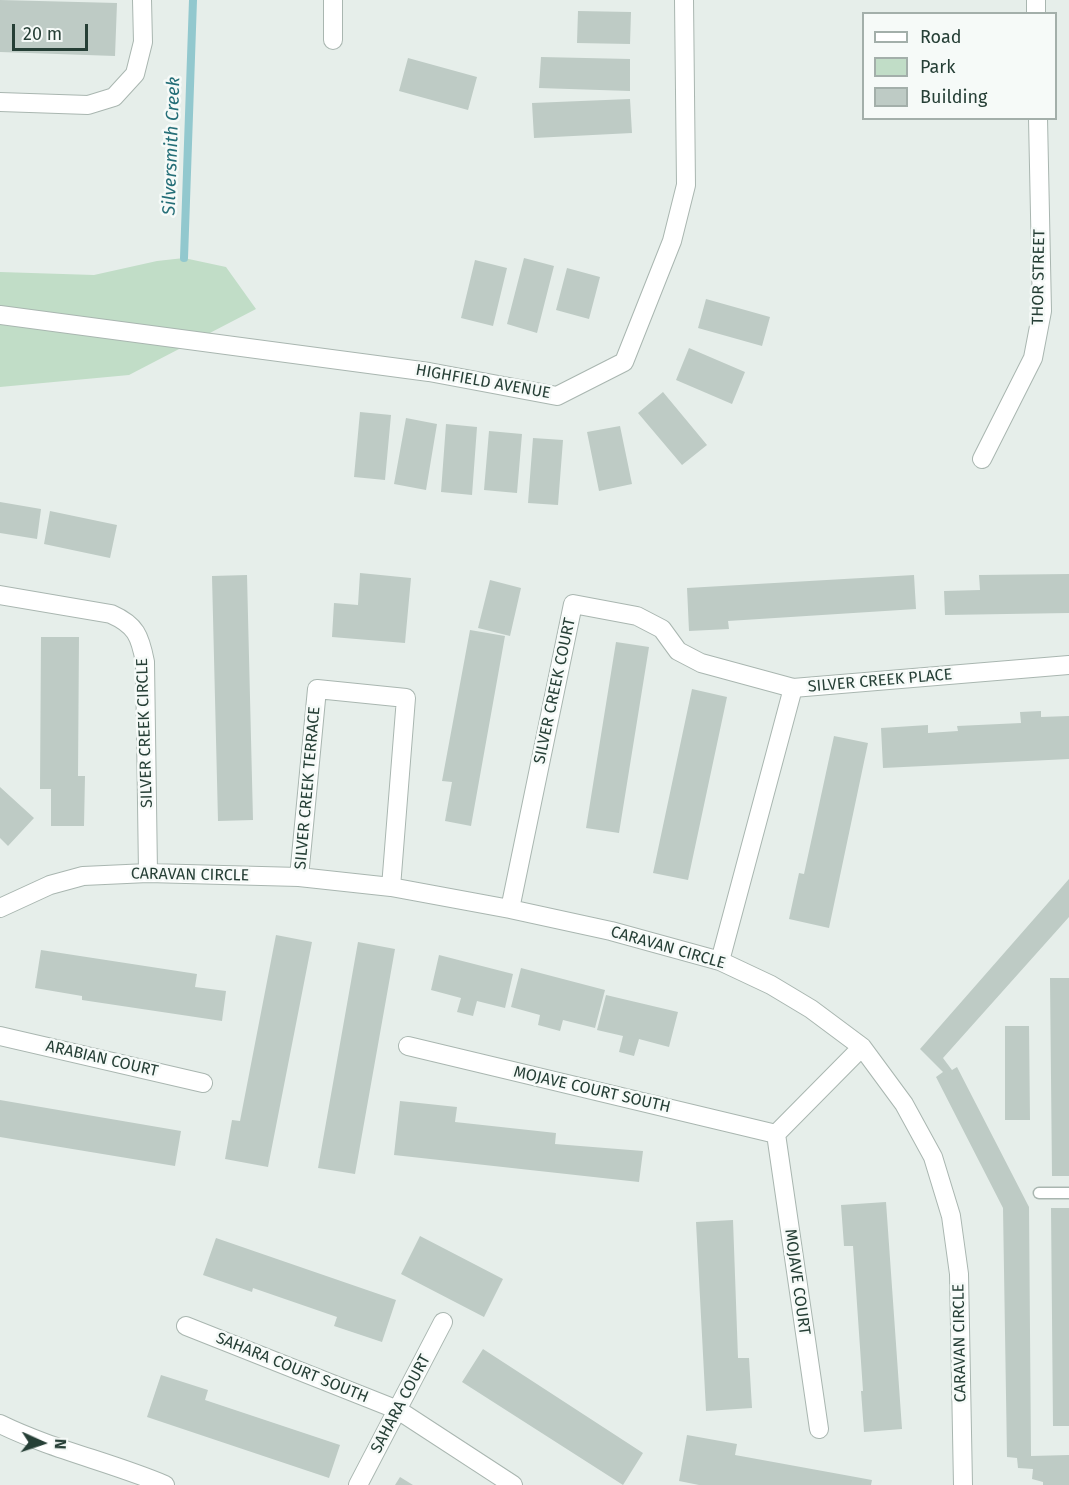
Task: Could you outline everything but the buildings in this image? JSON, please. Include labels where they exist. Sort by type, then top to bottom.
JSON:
[{"type":"street","points":[[0,102],[88,105],[114,97],[135,74],[143,42],[142,0]]},
{"type":"street","points":[[333,0],[333,40]]},
{"type":"street","name":"HIGHFIELD AVENUE","points":[[0,315],[429,372],[557,396],[624,362],[672,241],[687,185],[684,0]]},
{"type":"street","name":"THOR STREET","points":[[982,459],[1033,358],[1042,311],[1038,120]]},
{"type":"street","name":"SILVER CREEK CIRCLE","points":[[0,595],[111,614],[127,621],[141,639],[145,662],[148,873]]},
{"type":"street","name":"SILVER CREEK COURT","points":[[510,909],[573,604],[638,616],[662,629],[678,651],[701,663],[793,688]]},
{"type":"street","name":"SILVER CREEK PLACE","points":[[720,960],[793,688],[1069,665]]},
{"type":"street","name":"SILVER CREEK TERRACE","points":[[299,878],[317,689],[406,698],[391,887]]},
{"type":"street","name":"CARAVAN CIRCLE","points":[[0,908],[50,885],[83,876],[148,873],[299,878],[391,887],[611,931],[720,960],[771,985],[811,1009],[862,1047],[904,1104],[933,1157],[951,1216],[959,1275],[963,1485]]},
{"type":"street","name":"ARABIAN COURT","points":[[0,1036],[203,1083]]},
{"type":"street","name":"MOJAVE COURT SOUTH","points":[[408,1046],[776,1134]]},
{"type":"street","points":[[776,1134],[862,1047]]},
{"type":"street","name":"MOJAVE COURT","points":[[776,1134],[819,1430]]},
{"type":"street","name":"SAHARA COURT","points":[[358,1485],[443,1322]]},
{"type":"street","name":"SAHARA COURT SOUTH","points":[[186,1326],[398,1410],[513,1485]]},
{"type":"street","points":[[0,1424],[26,1437],[142,1475],[165,1485]]},
{"type":"lane","points":[[1039,1193],[1069,1193]]},
{"type":"green space","points":[[184,258],[226,267],[256,309],[129,375],[0,387],[0,272],[94,275],[157,261]]},
{"type":"waterway","name":"Silversmith Creek","points":[[184,258],[193,0]]}]
